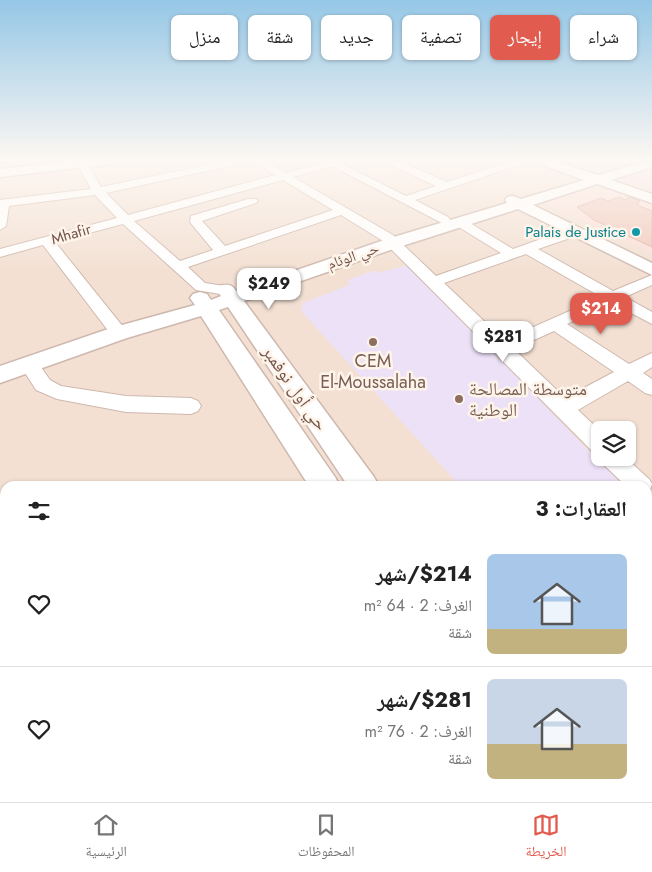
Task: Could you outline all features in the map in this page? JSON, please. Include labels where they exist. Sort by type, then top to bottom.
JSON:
[{"type":"street","points":[[0,226],[1,204],[50,197]]},
{"type":"street","points":[[104,197],[125,219],[178,266],[202,298]]},
{"type":"street","name":"Mhafir","points":[[0,253],[205,197]]},
{"type":"street","name":"حي الوئام","points":[[320,197],[390,240]]},
{"type":"street","points":[[401,197],[512,254]]},
{"type":"street","points":[[405,200],[413,197]]},
{"type":"street","name":"حي الوئام","points":[[229,294],[390,240],[532,197]]},
{"type":"street","points":[[222,251],[195,219],[252,201]]},
{"type":"street","points":[[521,201],[574,232],[652,270]]},
{"type":"street","points":[[521,201],[652,260]]},
{"type":"street","points":[[178,266],[342,211]]},
{"type":"street","points":[[434,282],[574,232]]},
{"type":"street","points":[[390,240],[591,437]]},
{"type":"street","name":"حي الوئام","points":[[0,362],[116,328],[202,298],[265,286],[390,240]]},
{"type":"street","points":[[47,241],[116,328]]},
{"type":"street","points":[[527,249],[652,319]]},
{"type":"street","points":[[502,348],[652,279]]},
{"type":"street","points":[[250,325],[250,311],[253,301],[265,286]]},
{"type":"street","name":"حي أول نوفمبر","points":[[229,294],[360,481]]},
{"type":"street","name":"حي أول نوفمبر","points":[[202,298],[322,481]]},
{"type":"street","points":[[555,324],[652,388]]},
{"type":"street","name":"حي الوئام","points":[[0,375],[29,365],[116,328]]},
{"type":"street","points":[[563,409],[652,359]]},
{"type":"street","points":[[29,365],[43,385],[56,392],[126,404],[191,406]]},
{"type":"street","points":[[620,466],[636,481]]},
{"type":"shaded area","points":[[0,197],[652,197],[652,481],[0,481]]},
{"type":"shaded area","name":"Palais de Justice","points":[[562,197],[634,197],[652,204],[652,253],[545,203]]},
{"type":"shaded area","name":"متوسطة المصالحة الوطنية","points":[[409,265],[591,453],[591,466],[604,466],[618,481],[455,481],[301,311],[303,303],[349,285],[348,280],[375,270],[377,273]]},
{"type":"building","name":"Palais de Justice","points":[[619,197],[625,200],[631,197],[640,201],[637,205],[652,211],[652,247],[594,220],[577,207],[601,198],[608,201]]},
{"type":"place","name":"Palais de Justice","points":[[636,232]]},
{"type":"place","name":"CEM El-Moussalaha","points":[[373,342]]},
{"type":"place","name":"متوسطة المصالحة الوطنية","points":[[459,399]]}]
